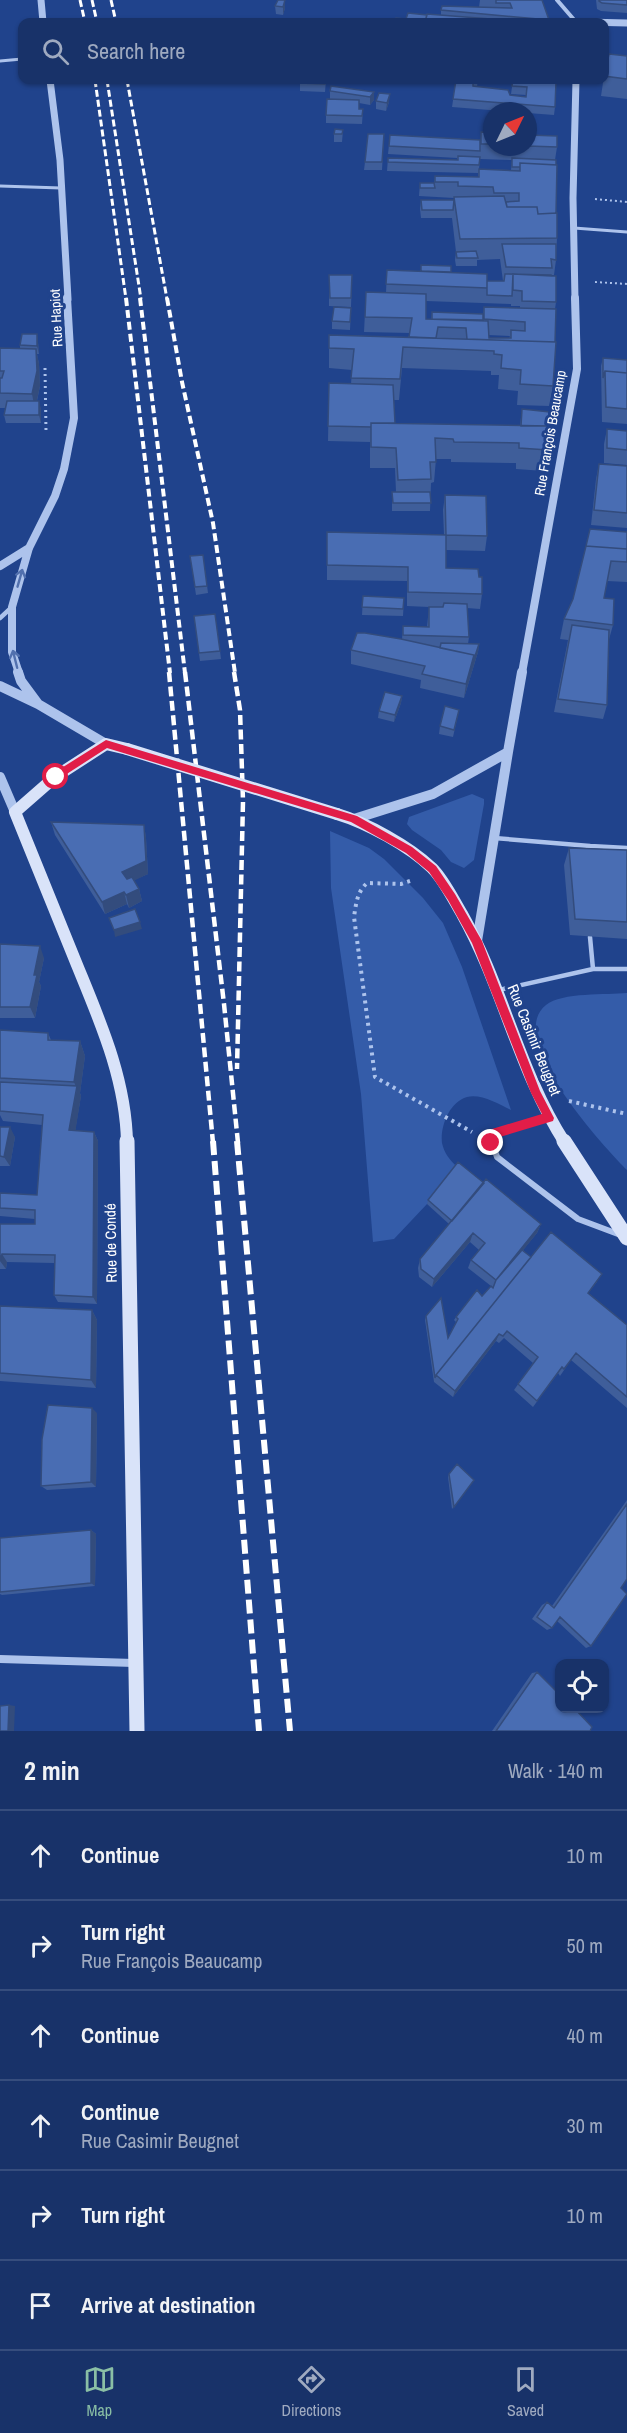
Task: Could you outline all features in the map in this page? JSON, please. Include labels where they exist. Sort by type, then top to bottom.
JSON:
[{"type":"main road","points":[[15,812],[56,777],[106,744],[354,819]]},
{"type":"main road","name":"Rue de Condé","points":[[15,812],[96,1011],[123,1092],[127,1127],[137,1731]]},
{"type":"main road","name":"Rue Casimir Beugnet","points":[[354,819],[409,850],[433,869],[452,897],[477,941],[536,1093],[549,1118],[627,1238]]},
{"type":"street","points":[[41,0],[43,18]]},
{"type":"street","points":[[557,0],[572,18]]},
{"type":"street","points":[[609,23],[627,23]]},
{"type":"street","name":"Rue Hapiot","points":[[38,704],[21,681],[12,652],[12,607],[29,548],[55,496],[64,469],[74,418],[60,160],[50,84]]},
{"type":"street","name":"Rue François Beaucamp","points":[[477,941],[508,752],[577,369],[573,198],[576,84]]},
{"type":"street","points":[[0,566],[29,548]]},
{"type":"street","points":[[0,618],[12,607]]},
{"type":"street","points":[[0,686],[38,704],[106,744]]},
{"type":"street","points":[[354,819],[433,794],[508,752]]},
{"type":"street","name":"Rue de Condé","points":[[0,777],[15,812]]},
{"type":"street","points":[[0,1659],[136,1663]]},
{"type":"lane","points":[[0,61],[18,59]]},
{"type":"lane","points":[[0,186],[60,188]]},
{"type":"lane","points":[[574,228],[627,232]]},
{"type":"lane","points":[[494,838],[627,848]]},
{"type":"lane","points":[[590,846],[590,866]]},
{"type":"lane","points":[[590,937],[593,969]]},
{"type":"lane","points":[[496,991],[593,969],[627,969]]},
{"type":"lane","points":[[549,1118],[496,1132],[491,1143],[497,1157],[578,1219],[627,1238]]},
{"type":"path","points":[[573,198],[627,202]]},
{"type":"path","points":[[575,280],[627,284]]},
{"type":"path","points":[[45,368],[46,438]]},
{"type":"path","points":[[433,869],[403,884],[375,880],[364,885],[355,898],[354,917],[375,1077],[491,1143]]},
{"type":"path","points":[[536,1093],[627,1114]]},
{"type":"shaded area","points":[[472,794],[484,799],[484,804],[474,860],[464,868],[451,862],[441,850],[407,824],[409,817]]},
{"type":"shaded area","points":[[330,831],[369,848],[384,859],[423,898],[443,923],[462,967],[511,1110],[478,1096],[467,1097],[455,1104],[444,1123],[442,1143],[446,1153],[457,1167],[394,1239],[373,1242],[361,1094],[331,888]]},
{"type":"shaded area","points":[[627,993],[627,1170],[598,1139],[562,1091],[547,1065],[538,1041],[536,1021],[546,1005],[553,1001],[585,995]]},
{"type":"building","points":[[278,0],[285,0],[283,7],[275,6]]},
{"type":"building","points":[[496,0],[542,0],[548,18],[441,10],[442,6],[512,8],[510,3],[496,3]]},
{"type":"building","points":[[599,0],[627,0],[627,5],[602,3]]},
{"type":"building","points":[[408,13],[427,15],[426,18],[406,18]]},
{"type":"building","points":[[427,14],[478,18],[426,18]]},
{"type":"building","points":[[609,54],[627,56],[627,79],[609,77]]},
{"type":"building","points":[[455,84],[473,84],[473,86],[508,90],[510,95],[526,97],[527,87],[512,86],[512,84],[556,84],[555,107],[537,106],[537,102],[453,99]]},
{"type":"building","points":[[331,86],[374,92],[370,97],[330,91]]},
{"type":"building","points":[[379,93],[390,94],[387,103],[376,101]]},
{"type":"building","points":[[327,99],[359,100],[359,109],[363,109],[362,116],[326,115]]},
{"type":"building","points":[[335,129],[343,130],[342,134],[334,134]]},
{"type":"building","points":[[481,132],[483,132],[483,144],[481,144]]},
{"type":"building","points":[[368,134],[384,134],[382,162],[365,162]]},
{"type":"building","points":[[390,135],[480,140],[480,151],[389,146]]},
{"type":"building","points":[[537,135],[557,136],[557,147],[537,146]]},
{"type":"building","points":[[458,156],[480,157],[479,165],[388,162],[388,158],[458,160]]},
{"type":"building","points":[[512,158],[556,160],[556,165],[520,163],[520,167],[512,167]]},
{"type":"building","points":[[520,163],[557,165],[556,213],[538,214],[537,207],[507,207],[506,202],[519,201],[519,193],[494,193],[493,187],[458,186],[458,182],[435,182],[435,176],[479,177],[479,169],[520,171]]},
{"type":"building","points":[[420,183],[434,183],[435,188],[420,188]]},
{"type":"building","points":[[504,196],[507,207],[537,207],[538,214],[557,213],[557,238],[460,239],[454,197]]},
{"type":"building","points":[[421,200],[454,200],[453,210],[422,210]]},
{"type":"building","points":[[502,244],[556,244],[556,260],[551,259],[552,268],[506,267]]},
{"type":"building","points":[[476,251],[478,258],[457,258],[456,252]]},
{"type":"building","points":[[421,265],[451,266],[451,272],[421,271]]},
{"type":"building","points":[[387,270],[487,274],[487,288],[386,284]]},
{"type":"building","points":[[505,274],[513,274],[512,296],[487,295],[487,281],[504,281]]},
{"type":"building","points":[[513,274],[556,276],[556,302],[522,301],[522,291],[513,290]]},
{"type":"building","points":[[329,275],[352,275],[351,298],[330,298]]},
{"type":"building","points":[[366,292],[426,294],[426,319],[488,321],[489,338],[511,338],[511,330],[525,331],[525,322],[484,319],[484,307],[556,309],[555,342],[467,339],[466,328],[438,327],[436,338],[409,337],[412,318],[365,317]]},
{"type":"building","points":[[334,307],[351,308],[350,322],[332,321]]},
{"type":"building","points":[[432,312],[483,314],[483,320],[432,319]]},
{"type":"building","points":[[22,334],[37,334],[37,346],[20,345]]},
{"type":"building","points":[[329,335],[556,342],[553,386],[520,384],[521,370],[501,368],[502,355],[494,354],[494,351],[403,347],[400,379],[351,378],[354,349],[329,348]]},
{"type":"building","points":[[0,348],[36,349],[37,371],[32,394],[0,393],[0,378],[4,371],[0,371]]},
{"type":"building","points":[[603,358],[627,360],[627,373],[605,371],[603,378]]},
{"type":"building","points":[[605,371],[627,373],[627,409],[606,407]]},
{"type":"building","points":[[329,383],[393,385],[395,423],[371,423],[371,427],[328,426]]},
{"type":"building","points":[[7,401],[39,401],[39,415],[4,415]]},
{"type":"building","points":[[522,409],[550,412],[548,426],[521,426]]},
{"type":"building","points":[[371,423],[549,426],[548,450],[519,448],[519,443],[454,442],[453,439],[435,438],[436,462],[430,462],[431,479],[398,480],[396,448],[371,447]]},
{"type":"building","points":[[607,429],[627,431],[627,450],[607,448]]},
{"type":"building","points":[[599,464],[627,466],[627,513],[594,510]]},
{"type":"building","points":[[392,492],[430,492],[431,503],[393,503]]},
{"type":"building","points":[[445,495],[486,496],[487,536],[446,535]]},
{"type":"building","points":[[590,529],[627,532],[627,549],[586,546]]},
{"type":"building","points":[[327,532],[446,535],[446,568],[478,569],[479,577],[482,577],[482,594],[408,592],[408,567],[327,565]]},
{"type":"building","points":[[586,546],[627,549],[627,562],[611,561],[604,598],[614,599],[613,625],[564,619],[573,599]]},
{"type":"building","points":[[203,555],[207,586],[195,587],[190,556]]},
{"type":"building","points":[[363,596],[404,598],[403,609],[362,607]]},
{"type":"building","points":[[444,603],[467,604],[469,637],[403,635],[403,626],[429,627],[429,607],[443,607]]},
{"type":"building","points":[[215,614],[220,651],[199,653],[194,616]]},
{"type":"building","points":[[572,625],[609,630],[607,705],[558,699]]},
{"type":"building","points":[[357,633],[401,639],[474,655],[466,684],[422,674],[425,666],[351,650]]},
{"type":"building","points":[[441,643],[479,644],[473,662],[474,655],[440,648]]},
{"type":"building","points":[[385,692],[402,696],[395,715],[379,711]]},
{"type":"building","points":[[445,706],[459,710],[454,730],[440,726]]},
{"type":"building","points":[[51,822],[144,825],[146,861],[122,872],[127,879],[132,877],[139,889],[126,895],[124,892],[102,902]]},
{"type":"building","points":[[569,848],[627,850],[627,922],[575,919]]},
{"type":"building","points":[[135,909],[140,922],[114,930],[109,918]]},
{"type":"building","points":[[0,944],[40,946],[30,1007],[0,1007]]},
{"type":"building","points":[[0,1030],[48,1033],[48,1040],[80,1041],[74,1082],[0,1078]]},
{"type":"building","points":[[0,1082],[77,1086],[69,1130],[94,1132],[93,1297],[54,1295],[55,1255],[2,1254],[0,1261],[0,1224],[35,1224],[35,1210],[0,1208],[0,1193],[37,1195],[43,1115],[0,1111]]},
{"type":"building","points":[[0,1127],[10,1127],[4,1157],[0,1156]]},
{"type":"building","points":[[458,1162],[484,1183],[452,1221],[428,1200]]},
{"type":"building","points":[[486,1179],[541,1224],[496,1280],[471,1260],[485,1243],[473,1233],[434,1279],[421,1269],[420,1259]]},
{"type":"building","points":[[551,1232],[602,1274],[588,1293],[627,1325],[627,1397],[576,1353],[564,1369],[562,1367],[537,1401],[518,1384],[538,1357],[507,1331],[503,1336],[499,1334],[455,1391],[436,1375]]},
{"type":"building","points":[[522,1250],[531,1257],[435,1378],[426,1316],[441,1298],[448,1338],[458,1319],[456,1317],[477,1290],[482,1296],[491,1286],[493,1288],[496,1280]]},
{"type":"building","points":[[0,1306],[92,1310],[91,1380],[0,1373]]},
{"type":"building","points":[[48,1405],[92,1408],[91,1482],[41,1486],[42,1439]]},
{"type":"building","points":[[457,1464],[474,1480],[454,1507],[449,1474]]},
{"type":"building","points":[[627,1504],[627,1579],[621,1588],[627,1594],[591,1646],[560,1617],[552,1628],[537,1617],[547,1602],[554,1608]]},
{"type":"building","points":[[91,1530],[91,1583],[0,1592],[0,1538]]},
{"type":"building","points":[[537,1672],[555,1690],[555,1713],[579,1713],[592,1727],[590,1731],[496,1731]]},
{"type":"building","points":[[9,1705],[8,1731],[0,1731],[0,1706]]},
{"type":"railway","points":[[80,0],[84,18]]},
{"type":"railway","points":[[92,0],[96,18]]},
{"type":"railway","points":[[111,0],[115,18]]},
{"type":"railway","points":[[96,84],[126,299]]},
{"type":"railway","points":[[108,84],[141,299]]},
{"type":"railway","points":[[128,84],[167,299]]},
{"type":"railway","points":[[126,298],[170,673]]},
{"type":"railway","points":[[140,298],[185,673]]},
{"type":"railway","points":[[167,298],[182,382],[213,523],[235,673]]},
{"type":"railway","points":[[169,672],[213,1143]]},
{"type":"railway","points":[[185,672],[238,1143]]},
{"type":"railway","points":[[234,672],[240,710],[243,801],[237,1069]]},
{"type":"railway","points":[[213,1141],[259,1731]]},
{"type":"railway","points":[[237,1141],[290,1731]]},
{"type":"route","points":[[56,777],[106,744],[127,749],[354,819],[409,850],[433,869],[477,941],[536,1093],[549,1118],[496,1132],[491,1143]]}]
